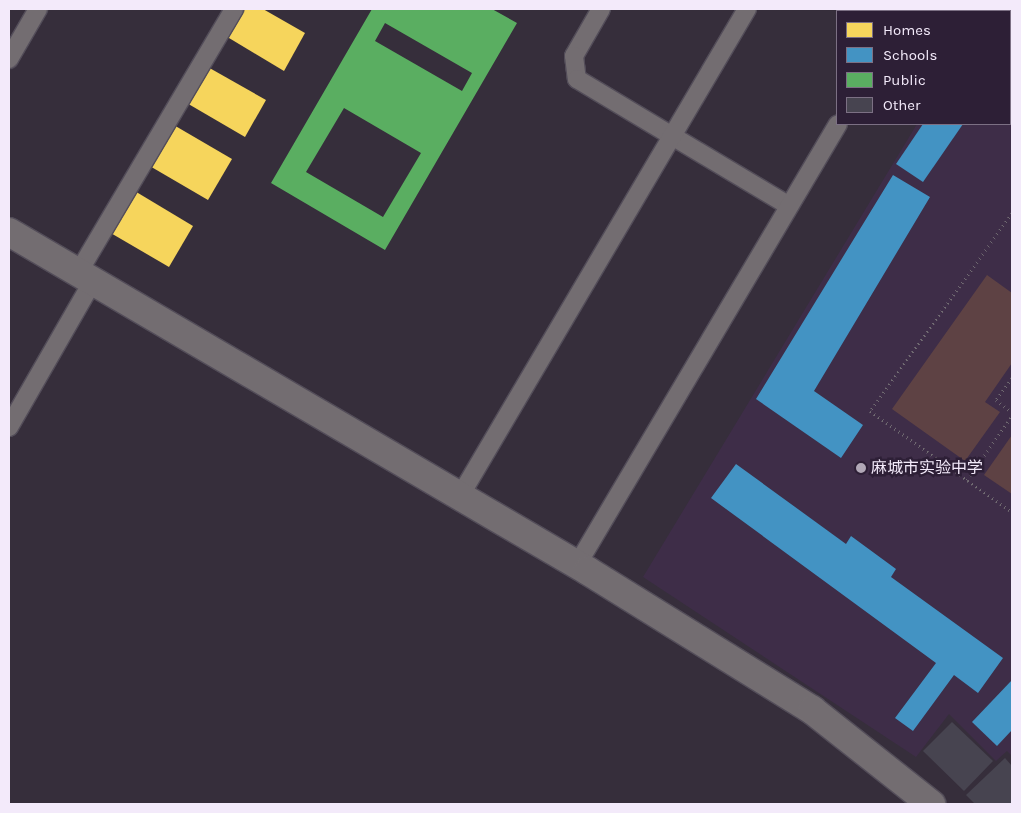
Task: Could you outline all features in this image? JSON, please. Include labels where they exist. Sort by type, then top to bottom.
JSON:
[{"type":"street","points":[[9,232],[577,565],[812,710],[930,804]]},
{"type":"lane","points":[[9,60],[38,9]]},
{"type":"lane","points":[[9,427],[85,277],[234,9]]},
{"type":"lane","points":[[601,9],[574,56],[577,79],[789,206]]},
{"type":"lane","points":[[460,496],[747,9]]},
{"type":"lane","points":[[577,565],[837,125]]},
{"type":"path","points":[[1012,213],[870,411],[1012,512]]},
{"type":"path","points":[[1012,378],[996,400],[1012,412]]},
{"type":"path","points":[[967,480],[1012,416]]},
{"type":"shaded area","name":"麻城市实验中学","points":[[961,9],[1012,9],[1012,756],[1007,751],[996,761],[949,714],[916,757],[643,577],[916,125],[1011,125],[1011,10]]},
{"type":"shaded area","points":[[987,275],[1012,293],[1012,363],[985,402],[1000,412],[965,461],[892,409]]},
{"type":"shaded area","points":[[1012,435],[1012,494],[984,475]]},
{"type":"building: Homes","points":[[239,9],[263,9],[305,33],[284,71],[224,35]]},
{"type":"building: Homes","points":[[206,66],[266,100],[245,137],[185,102]]},
{"type":"building: Homes","points":[[172,124],[232,159],[208,200],[148,165]]},
{"type":"building: Homes","points":[[133,190],[193,226],[169,267],[109,232]]},
{"type":"building: Schools","points":[[986,9],[1012,9],[1012,29],[1011,10]]},
{"type":"building: Schools","points":[[1011,52],[1012,53],[1011,113]]},
{"type":"building: Schools","points":[[922,125],[962,125],[923,182],[896,164]]},
{"type":"building: Schools","points":[[893,175],[930,197],[814,391],[863,425],[841,458],[756,399]]},
{"type":"building: Schools","points":[[736,464],[846,544],[851,536],[896,569],[891,577],[1003,658],[978,693],[954,675],[913,731],[895,718],[936,663],[711,498]]},
{"type":"building: Schools","points":[[1012,680],[1012,730],[997,746],[972,722]]},
{"type":"building: Public","points":[[372,9],[492,9],[517,23],[385,250],[271,183]],"holes":[[[385,23],[472,73],[462,91],[375,41]],[[344,108],[421,153],[383,217],[306,172]]]},
{"type":"building: Other","points":[[952,722],[993,761],[964,791],[923,751]]},
{"type":"building: Other","points":[[1005,758],[1012,766],[1012,804],[975,804],[966,795]]},
{"type":"place","name":"麻城市实验中学","points":[[861,468]]}]
